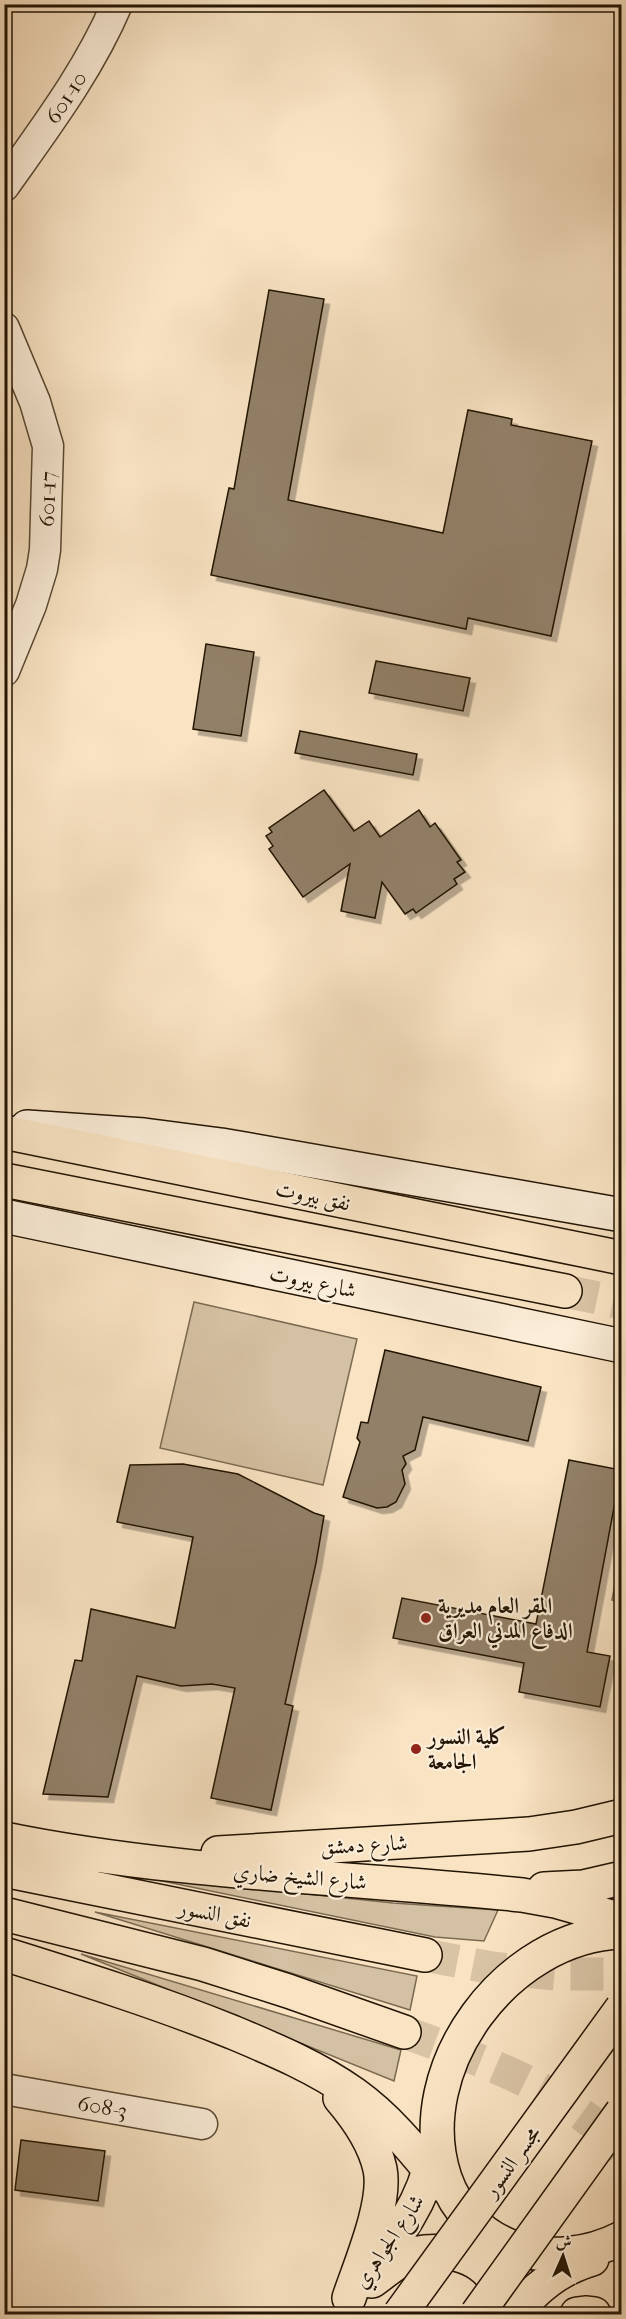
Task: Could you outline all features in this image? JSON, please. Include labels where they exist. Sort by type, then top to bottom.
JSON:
[{"type":"main road","points":[[4,1126],[101,1131],[221,1145],[621,1215]]},
{"type":"main road","name":"نفق بيروت","points":[[4,1132],[621,1258]]},
{"type":"main road","name":"نفق بيروت","points":[[4,1180],[565,1291]]},
{"type":"main road","name":"شارع بيروت","points":[[4,1216],[621,1346]]},
{"type":"main road","name":"شارع دمشق","points":[[104,1856],[205,1854],[529,1834],[576,1827],[621,1816]]},
{"type":"main road","name":"شارع الشيخ ضاري","points":[[4,1839],[104,1856],[295,1877],[465,1889],[555,1901],[608,1916]]},
{"type":"main road","name":"نفق النسور","points":[[4,1870],[425,1955]]},
{"type":"main road","points":[[465,1889],[506,1891],[573,1888],[621,1878]]},
{"type":"main road","points":[[457,2204],[442,2168],[437,2128],[442,2088],[456,2050],[478,2014],[491,1998],[522,1969],[608,1916],[621,1890]]},
{"type":"main road","points":[[4,1914],[181,1958],[288,1991],[404,2032]]},
{"type":"main road","points":[[522,1969],[557,1948],[576,1940],[607,1932],[621,1932]]},
{"type":"main road","points":[[4,1954],[152,2001],[287,2055],[318,2071],[355,2095],[392,2126],[470,2220],[485,2233],[502,2243],[540,2254],[610,2250]]},
{"type":"main road","name":"مجسر النسور","points":[[400,2314],[621,2008]]},
{"type":"main road","points":[[318,2071],[355,2116],[372,2144],[380,2171],[380,2196],[375,2220],[343,2306]]},
{"type":"main road","points":[[477,2314],[621,2112]]},
{"type":"main road","name":"شارع الجواهري","points":[[343,2306],[403,2227],[424,2188],[430,2170],[437,2128]]},
{"type":"main road","points":[[515,2314],[549,2278],[575,2264],[610,2250]]},
{"type":"main road","points":[[343,2306],[404,2258],[429,2252],[455,2254],[478,2264],[493,2278],[500,2298],[499,2314]]},
{"type":"main road","points":[[576,2314],[594,2314]]},
{"type":"street","name":"601-10","points":[[4,186],[60,105],[106,30],[117,4]]},
{"type":"street","name":"601-17","points":[[4,328],[35,402],[48,446],[48,455],[45,550],[42,569],[31,605],[4,671]]},
{"type":"street","name":"608-3","points":[[4,2089],[202,2124]]},
{"type":"shaded area","points":[[194,1302],[357,1339],[323,1485],[160,1448]]},
{"type":"shaded area","points":[[621,1553],[622,1602],[612,1600]]},
{"type":"shaded area","points":[[21,1852],[287,1892],[393,1903],[498,1910],[484,1941],[435,1937]]},
{"type":"shaded area","points":[[95,1912],[417,1976],[410,2010]]},
{"type":"shaded area","points":[[81,1954],[401,2050],[394,2081]]},
{"type":"building","points":[[269,290],[324,299],[288,500],[443,533],[468,410],[512,419],[511,425],[592,441],[551,636],[468,618],[466,629],[211,575],[229,488],[234,489]]},
{"type":"building","points":[[206,644],[254,652],[241,736],[193,729]]},
{"type":"building","points":[[376,661],[470,678],[463,711],[369,693]]},
{"type":"building","points":[[300,731],[417,754],[413,775],[295,753]]},
{"type":"building","points":[[324,790],[354,831],[369,821],[380,837],[419,810],[430,827],[435,823],[461,860],[457,862],[465,872],[454,879],[457,884],[416,913],[413,909],[405,914],[382,882],[375,918],[341,911],[350,864],[303,897],[269,849],[273,846],[266,836],[272,832],[269,828]]},
{"type":"building","points":[[385,1350],[541,1387],[528,1441],[423,1417],[415,1450],[403,1456],[406,1464],[402,1470],[405,1484],[396,1502],[387,1507],[377,1508],[343,1497],[360,1442],[357,1438],[361,1422],[368,1423]]},
{"type":"building","points":[[569,1460],[621,1470],[587,1652],[610,1656],[600,1707],[519,1692],[524,1663],[393,1638],[402,1598],[536,1624]]},
{"type":"building","points":[[183,1464],[238,1474],[324,1516],[285,1704],[293,1706],[271,1810],[211,1798],[235,1688],[212,1684],[181,1686],[137,1676],[108,1797],[43,1794],[75,1660],[82,1661],[91,1609],[175,1628],[193,1537],[117,1522],[130,1465]]},
{"type":"building","points":[[21,2140],[105,2151],[98,2201],[15,2190]]},
{"type":"tunnel","points":[[565,1291],[622,1303]]},
{"type":"tunnel","points":[[425,1955],[492,1968],[555,1974],[622,1974]]},
{"type":"tunnel","points":[[404,2032],[491,2065],[548,2093],[575,2109],[622,2150]]},
{"type":"place","name":"المقر العام مديرية الدفاع المدني العراق","points":[[426,1618]]},
{"type":"place","name":"كلية النسور الجامعة","points":[[416,1749]]}]
